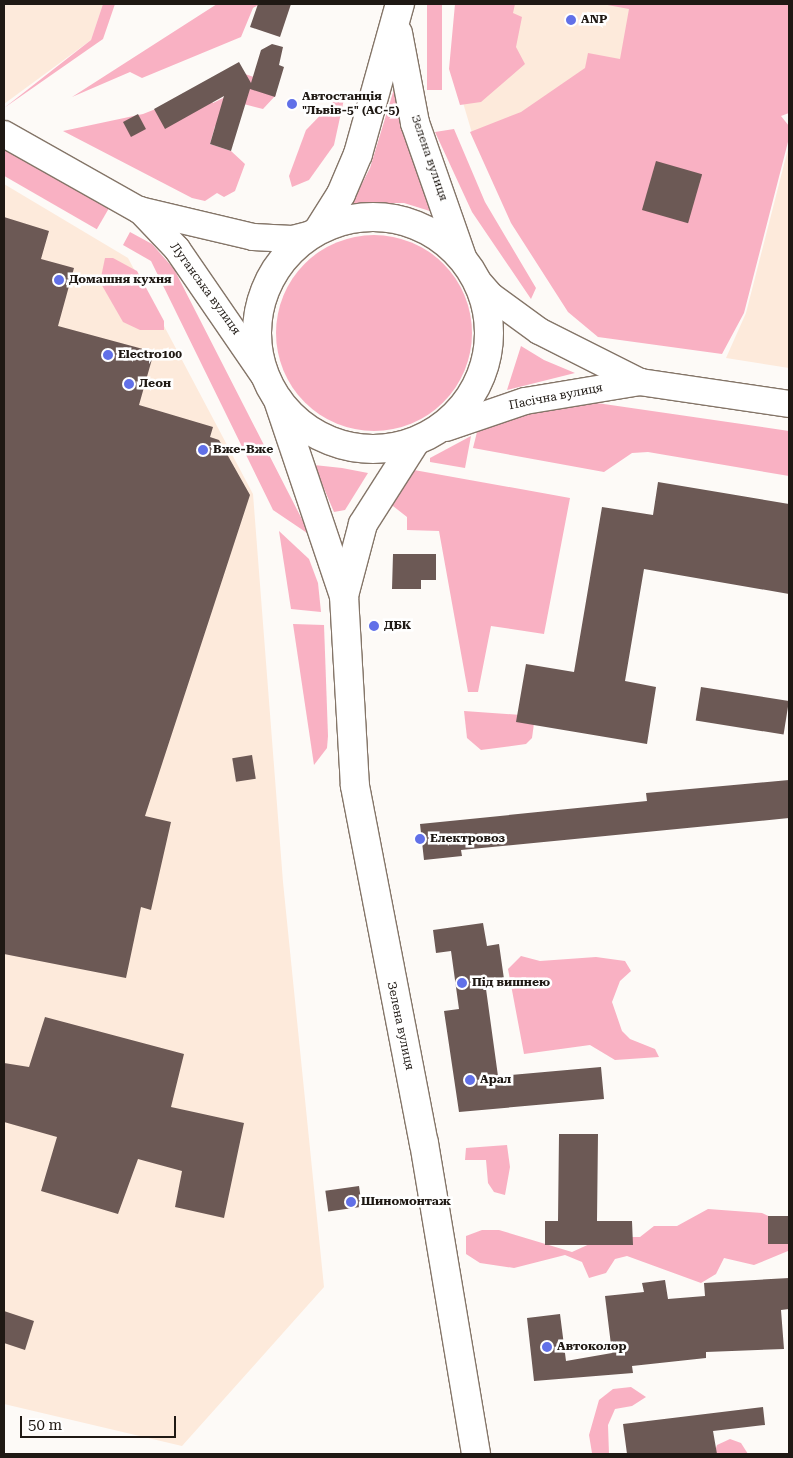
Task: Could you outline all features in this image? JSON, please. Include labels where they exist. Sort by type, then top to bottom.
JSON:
[{"type":"main road","name":"Зелена вулиця","points":[[315,232],[341,194],[358,154],[398,15]]},
{"type":"main road","name":"Зелена вулиця","points":[[398,15],[415,124],[489,322],[486,361],[472,397],[446,428]]},
{"type":"main road","name":"Луганська вулиця","points":[[4,134],[139,210],[253,237],[292,239],[315,232]]},
{"type":"main road","name":"Луганська вулиця","points":[[139,210],[177,249],[263,374]]},
{"type":"main road","points":[[446,428],[414,444],[372,450],[336,442],[307,426],[278,400],[263,374],[257,332],[261,300],[278,265],[315,232],[351,219],[391,219],[433,234],[469,268]]},
{"type":"main road","name":"Пасічна вулиця","points":[[469,268],[491,296],[539,331],[640,382]]},
{"type":"main road","name":"Пасічна вулиця","points":[[446,428],[525,401],[640,382],[789,404]]},
{"type":"main road","name":"Зелена вулиця","points":[[278,400],[344,596],[355,786],[424,1143],[476,1454]]},
{"type":"main road","name":"Зелена вулиця","points":[[344,596],[363,524],[414,444]]},
{"type":"shaded area","points":[[4,4],[103,4],[91,40],[4,104]]},
{"type":"shaded area","points":[[103,4],[115,4],[103,39],[4,108],[91,40]]},
{"type":"shaded area","points":[[217,4],[260,4],[253,8],[241,37],[142,78],[130,72],[72,97]]},
{"type":"shaded area","points":[[427,4],[442,4],[442,90],[427,90]]},
{"type":"shaded area","points":[[455,4],[515,4],[513,13],[522,17],[516,47],[525,64],[481,102],[460,105],[449,69]]},
{"type":"shaded area","points":[[459,4],[634,4],[623,60],[516,138],[472,133],[453,69]]},
{"type":"shaded area","points":[[602,4],[789,4],[789,113],[781,116],[789,126],[789,138],[744,313],[722,354],[598,337],[568,312],[511,223],[470,132],[521,112],[585,68],[588,53],[620,59],[629,9]]},
{"type":"shaded area","points":[[239,72],[271,83],[276,95],[263,109],[236,102],[226,126],[215,126],[210,144],[231,151],[245,164],[235,191],[224,197],[217,193],[205,201],[192,198],[63,131],[143,114],[204,90],[213,103],[223,98]]},
{"type":"shaded area","points":[[394,89],[404,134],[433,212],[404,203],[352,203],[370,168]]},
{"type":"shaded area","points":[[337,98],[344,99],[334,145],[309,180],[292,187],[289,176],[306,130]]},
{"type":"shaded area","points":[[454,129],[485,202],[536,288],[531,299],[472,212],[435,132]]},
{"type":"shaded area","points":[[789,145],[789,368],[726,358],[746,313]]},
{"type":"shaded area","points":[[4,148],[109,208],[97,229],[4,176]]},
{"type":"shaded area","points":[[4,184],[128,258],[253,494],[283,882],[324,1287],[182,1446],[4,1404]]},
{"type":"shaded area","points":[[130,232],[152,244],[174,269],[310,535],[273,510],[151,261],[123,245]]},
{"type":"shaded area","points":[[364,235],[384,235],[411,242],[436,257],[450,271],[465,296],[472,323],[472,343],[465,370],[450,395],[436,409],[411,424],[402,427],[384,431],[364,431],[337,424],[312,409],[298,395],[283,370],[280,361],[276,343],[276,323],[283,296],[298,271],[312,257],[337,242],[346,239]]},
{"type":"shaded area","points":[[105,258],[113,258],[137,271],[164,321],[164,330],[140,330],[123,322],[100,282]]},
{"type":"shaded area","points":[[521,346],[544,360],[575,373],[507,390]]},
{"type":"shaded area","points":[[590,402],[789,431],[789,476],[648,452],[632,453],[604,472],[473,448],[478,428],[505,418]]},
{"type":"shaded area","points":[[471,436],[465,468],[430,462],[430,458]]},
{"type":"shaded area","points":[[314,465],[368,473],[345,510],[334,512]]},
{"type":"shaded area","points":[[414,470],[570,498],[544,634],[491,626],[478,692],[468,692],[439,531],[407,530],[407,517],[393,506],[379,517],[384,499]]},
{"type":"shaded area","points":[[279,531],[309,559],[318,583],[321,612],[291,609]]},
{"type":"shaded area","points":[[293,624],[324,625],[328,736],[327,748],[314,765]]},
{"type":"shaded area","points":[[464,711],[535,716],[532,738],[526,744],[481,750],[467,738]]},
{"type":"shaded area","points":[[521,956],[540,961],[596,957],[625,961],[631,971],[620,981],[612,1002],[622,1031],[630,1039],[655,1049],[659,1057],[615,1060],[590,1045],[524,1054],[508,969]]},
{"type":"shaded area","points":[[507,1145],[510,1167],[505,1195],[494,1192],[488,1183],[486,1160],[465,1160],[466,1148]]},
{"type":"shaded area","points":[[708,1209],[762,1213],[777,1220],[789,1232],[788,1251],[754,1265],[724,1258],[716,1274],[701,1283],[627,1256],[615,1259],[606,1273],[589,1278],[582,1262],[565,1255],[514,1268],[480,1263],[466,1254],[466,1236],[482,1230],[499,1230],[572,1252],[605,1237],[640,1237],[654,1226],[677,1226]]},
{"type":"shaded area","points":[[631,1387],[646,1397],[632,1406],[615,1409],[608,1425],[609,1454],[592,1453],[589,1435],[599,1400],[613,1389]]},
{"type":"shaded area","points":[[730,1439],[741,1443],[748,1454],[714,1454],[717,1445]]},
{"type":"building","points":[[258,4],[291,4],[280,37],[250,27]]},
{"type":"building","points":[[272,44],[283,47],[279,65],[284,67],[275,97],[250,89],[231,151],[210,144],[224,96],[165,129],[154,109],[239,62],[251,83],[261,50]]},
{"type":"building","points":[[138,114],[146,129],[131,137],[123,122]]},
{"type":"building","points":[[656,161],[702,174],[688,223],[642,210]]},
{"type":"building","points":[[4,217],[49,231],[41,259],[74,268],[58,326],[154,352],[139,405],[213,427],[210,437],[219,440],[250,495],[145,816],[171,822],[151,910],[141,907],[126,978],[4,954]]},
{"type":"building","points":[[658,482],[789,504],[789,594],[644,569],[625,681],[656,687],[647,744],[516,722],[526,664],[574,672],[602,507],[653,515]]},
{"type":"building","points":[[393,554],[436,554],[436,580],[421,580],[421,589],[392,589]]},
{"type":"building","points":[[701,687],[789,701],[784,735],[696,721]]},
{"type":"building","points":[[252,755],[256,779],[236,782],[232,758]]},
{"type":"building","points":[[789,780],[789,818],[461,850],[462,856],[424,860],[420,824],[647,801],[646,793]]},
{"type":"building","points":[[483,923],[487,946],[499,944],[505,986],[486,989],[498,1076],[601,1067],[604,1099],[459,1112],[444,1011],[459,1009],[451,951],[436,953],[433,930]]},
{"type":"building","points":[[45,1017],[184,1054],[171,1107],[244,1123],[224,1218],[175,1207],[182,1171],[138,1159],[118,1214],[41,1191],[57,1137],[4,1122],[4,1063],[29,1067]]},
{"type":"building","points":[[559,1134],[598,1134],[597,1221],[632,1221],[633,1245],[545,1245],[545,1221],[558,1221]]},
{"type":"building","points":[[359,1186],[362,1207],[328,1212],[325,1191]]},
{"type":"building","points":[[768,1216],[789,1216],[789,1244],[768,1244]]},
{"type":"building","points":[[789,1278],[789,1309],[781,1310],[784,1349],[706,1352],[706,1358],[632,1366],[633,1373],[534,1381],[527,1318],[560,1314],[566,1361],[612,1353],[605,1296],[644,1292],[642,1283],[665,1280],[668,1299],[705,1296],[704,1283]]},
{"type":"building","points":[[4,1311],[34,1321],[25,1350],[4,1343]]},
{"type":"building","points":[[763,1407],[765,1425],[713,1431],[717,1454],[627,1454],[623,1424]]},
{"type":"place","name":"ANP","points":[[571,20]]},
{"type":"place","name":"Автостанція \"Львів-5\" (АС-5)","points":[[292,104]]},
{"type":"place","name":"Домашня кухня","points":[[59,280]]},
{"type":"place","name":"Electro100","points":[[108,355]]},
{"type":"place","name":"Леон","points":[[129,384]]},
{"type":"place","name":"Вже-Вже","points":[[203,450]]},
{"type":"place","name":"ДБК","points":[[374,626]]},
{"type":"place","name":"Електровоз","points":[[420,839]]},
{"type":"place","name":"Під вишнею","points":[[462,983]]},
{"type":"place","name":"Арал","points":[[470,1080]]},
{"type":"place","name":"Шиномонтаж","points":[[351,1202]]},
{"type":"place","name":"Автоколор","points":[[547,1347]]}]
